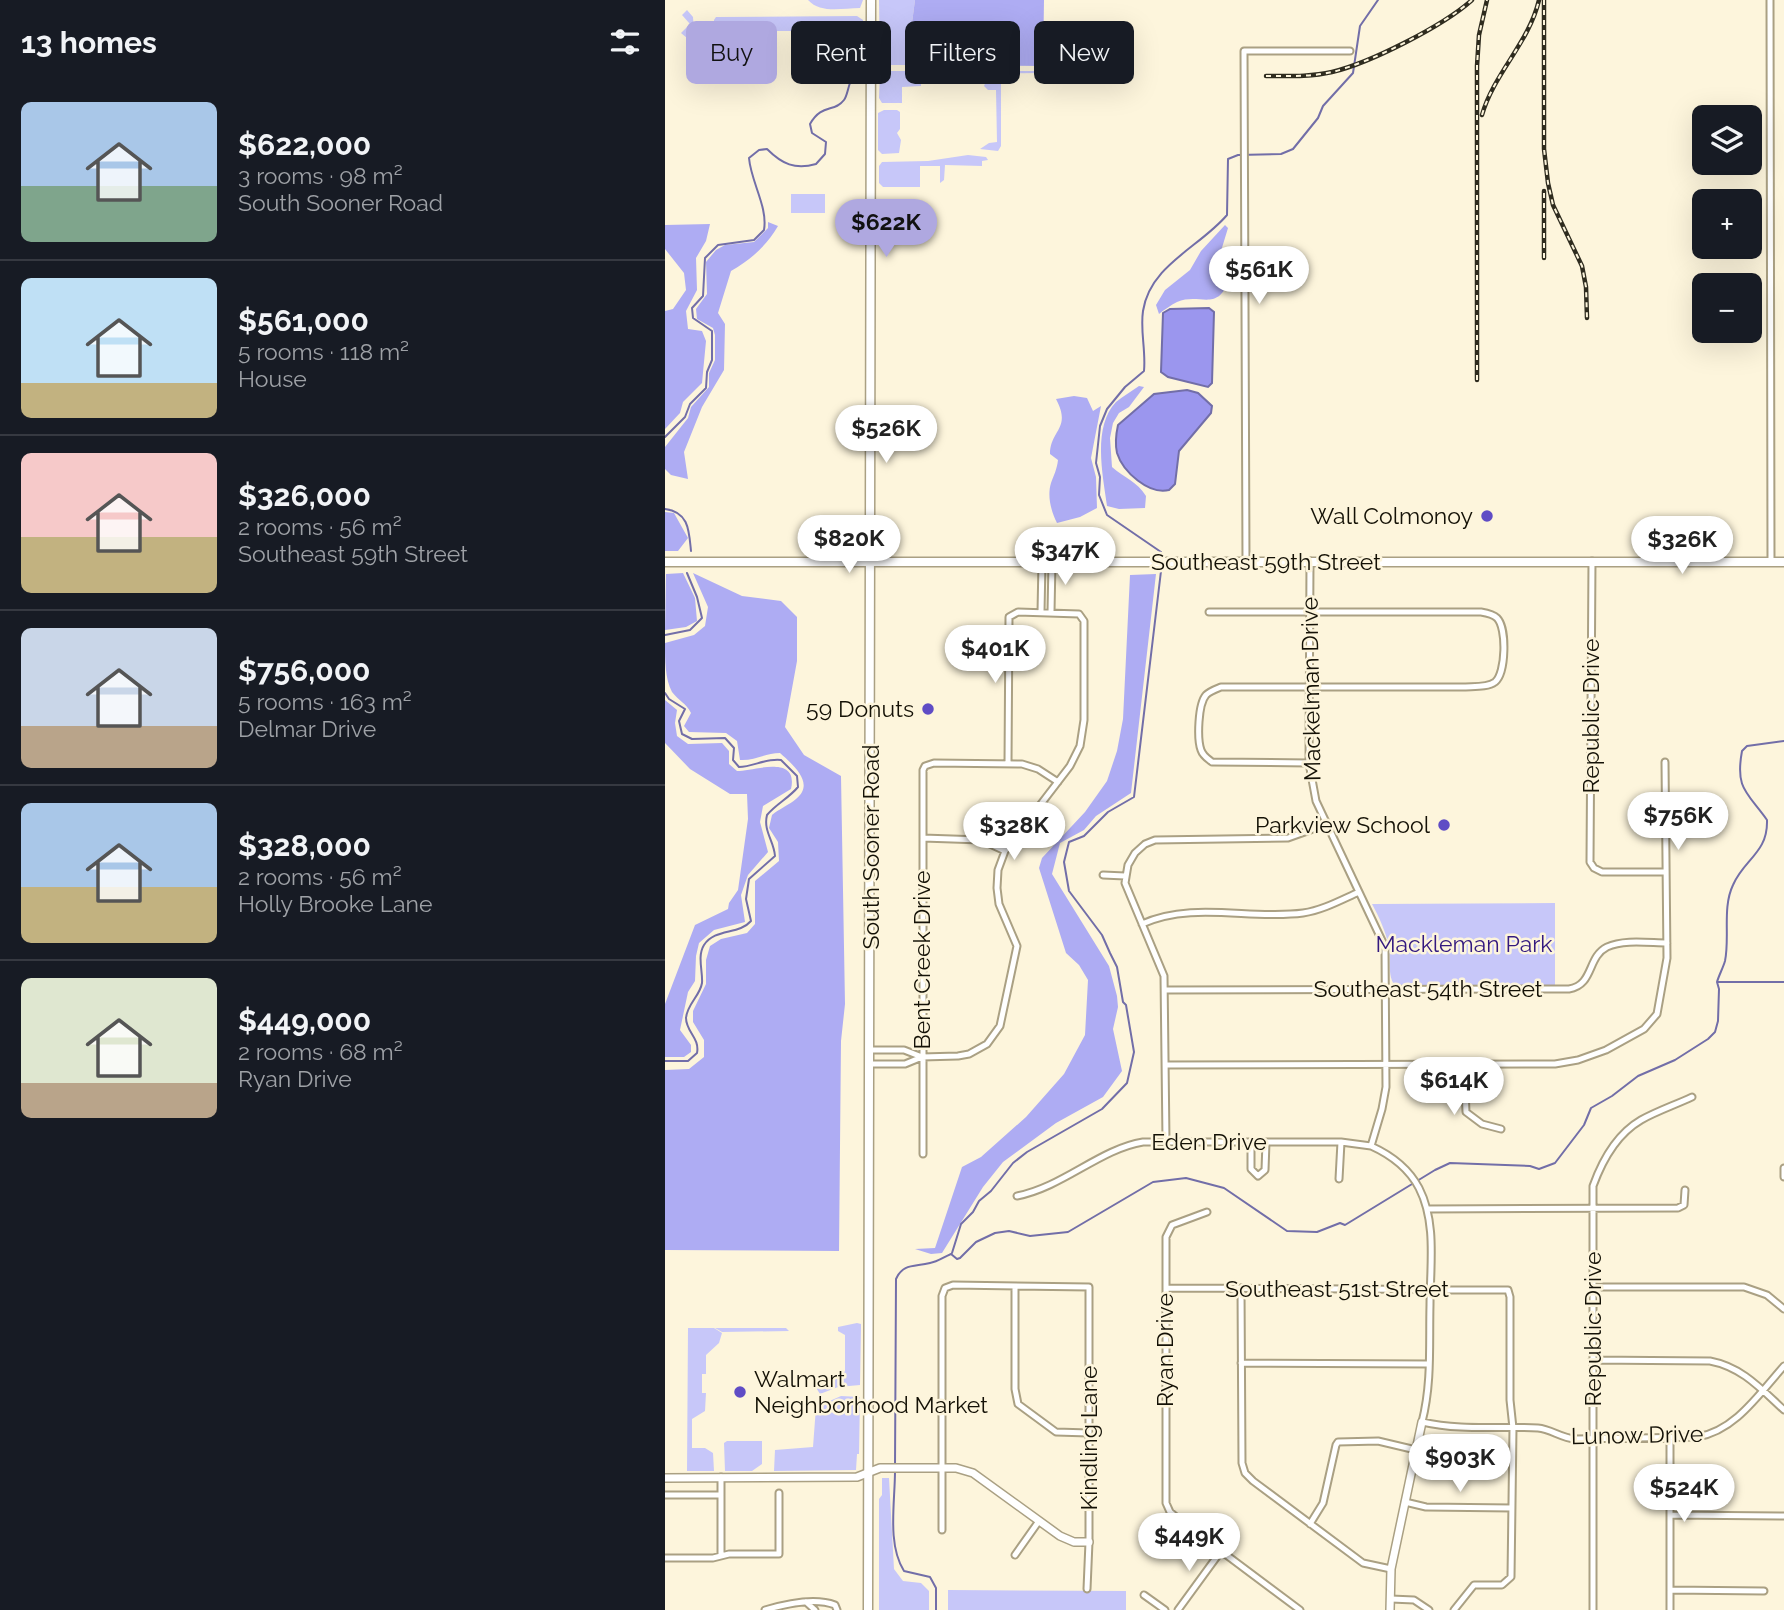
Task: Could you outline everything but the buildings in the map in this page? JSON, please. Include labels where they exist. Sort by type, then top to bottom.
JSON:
[{"type":"main road","name":"South Sooner Road","points":[[868,1610],[871,0]]},
{"type":"main road","name":"Southeast 59th Street","points":[[665,562],[1784,562]]},
{"type":"street","points":[[1770,0],[1771,562]]},
{"type":"street","points":[[1245,562],[1244,51],[1350,51]]},
{"type":"street","points":[[1041,612],[1042,562]]},
{"type":"street","points":[[1051,612],[1052,562]]},
{"type":"street","name":"Mackelman Drive","points":[[1310,562],[1309,763],[1313,791],[1385,947],[1386,1064],[1383,1109],[1371,1146]]},
{"type":"street","name":"Republic Drive","points":[[1593,562],[1590,862],[1602,872],[1665,872]]},
{"type":"street","points":[[870,1050],[904,1050],[922,1057],[969,1054],[987,1044],[1000,1027],[1017,951],[1015,937],[1001,911],[997,895],[998,870],[1005,851],[1058,782],[1070,766],[1083,733],[1084,621],[1081,615],[1051,612],[1010,614],[1008,763],[1030,766],[1058,782]]},
{"type":"street","points":[[1209,612],[1481,612],[1492,614],[1499,620],[1504,637],[1502,665],[1497,680],[1490,684],[1462,687],[1221,687],[1207,695],[1203,701],[1200,710],[1199,744],[1203,755],[1212,762],[1309,763]]},
{"type":"street","points":[[1166,1065],[1565,1063],[1605,1050],[1644,1029],[1657,1014],[1660,1004],[1667,943],[1665,762]]},
{"type":"street","name":"Bent Creek Drive","points":[[923,1154],[923,774],[925,766],[934,763],[1008,763]]},
{"type":"street","points":[[1166,1140],[1166,990],[1163,969],[1126,889],[1128,865],[1135,853],[1155,840],[1288,838],[1327,824]]},
{"type":"street","points":[[923,838],[981,840],[1005,851]]},
{"type":"street","points":[[1103,875],[1125,876]]},
{"type":"street","points":[[1142,924],[1161,917],[1184,914],[1304,913],[1331,905],[1359,892]]},
{"type":"street","name":"Southeast 54th Street","points":[[1166,990],[1574,988],[1585,982],[1596,956],[1607,947],[1617,944],[1667,943]]},
{"type":"street","points":[[870,1064],[905,1064],[922,1057]]},
{"type":"street","points":[[1464,1065],[1466,1112],[1482,1124],[1500,1129]]},
{"type":"street","name":"Republic Drive","points":[[1593,1610],[1593,1186],[1612,1148],[1621,1137],[1641,1120],[1692,1097]]},
{"type":"street","name":"Eden Drive","points":[[1017,1196],[1051,1185],[1126,1146],[1143,1142],[1341,1142],[1371,1146]]},
{"type":"street","points":[[1251,1142],[1251,1169],[1258,1176],[1265,1170],[1266,1142]]},
{"type":"street","points":[[1339,1180],[1341,1142]]},
{"type":"street","points":[[1371,1146],[1396,1161],[1414,1180],[1427,1209],[1431,1238],[1429,1388],[1391,1569],[1390,1610]]},
{"type":"street","points":[[1784,1168],[1784,1177]]},
{"type":"street","points":[[1427,1209],[1678,1208],[1684,1205],[1685,1190]]},
{"type":"street","name":"Ryan Drive","points":[[1207,1212],[1169,1228],[1166,1237],[1165,1494],[1170,1512],[1221,1552]]},
{"type":"street","points":[[942,1530],[942,1296],[945,1288],[953,1285],[1015,1287],[1015,1389],[1019,1404],[1056,1432],[1089,1433]]},
{"type":"street","name":"Kindling Lane","points":[[1015,1287],[1089,1287],[1087,1589]]},
{"type":"street","points":[[1593,1287],[1744,1287],[1767,1295],[1784,1310]]},
{"type":"street","name":"Southeast 51st Street","points":[[1165,1288],[1509,1291],[1510,1400],[1513,1428]]},
{"type":"street","points":[[1241,1289],[1244,1470],[1253,1481],[1363,1563],[1391,1569]]},
{"type":"street","points":[[1592,1360],[1710,1361],[1725,1364],[1740,1372],[1784,1410]]},
{"type":"street","points":[[1241,1363],[1429,1364]]},
{"type":"street","name":"Lunow Drive","points":[[1422,1422],[1450,1428],[1542,1428],[1566,1438],[1697,1437],[1719,1431],[1729,1425],[1784,1366]]},
{"type":"street","points":[[1454,1610],[1475,1585],[1502,1585],[1511,1577],[1513,1428]]},
{"type":"street","points":[[1670,1438],[1670,1610]]},
{"type":"street","points":[[1310,1524],[1323,1503],[1338,1442],[1378,1441],[1416,1450]]},
{"type":"street","points":[[665,1478],[857,1477],[887,1468],[964,1470],[973,1473],[1067,1540],[1089,1542]]},
{"type":"street","points":[[720,1478],[721,1556]]},
{"type":"street","points":[[665,1558],[779,1554],[779,1493]]},
{"type":"street","points":[[665,1495],[720,1495]]},
{"type":"street","points":[[1405,1502],[1426,1507],[1513,1508]]},
{"type":"street","points":[[1671,1515],[1784,1516]]},
{"type":"street","points":[[1015,1555],[1039,1521]]},
{"type":"street","points":[[1178,1610],[1221,1552],[1300,1610]]},
{"type":"street","points":[[1670,1590],[1764,1591]]},
{"type":"street","points":[[1144,1595],[1165,1610]]},
{"type":"street","points":[[1391,1599],[1414,1600],[1429,1610]]},
{"type":"street","points":[[765,1610],[784,1604],[806,1602],[830,1603],[835,1605],[837,1610]]},
{"type":"street","points":[[806,1602],[815,1610]]},
{"type":"green space","points":[[808,0],[863,0],[860,8],[832,9],[819,7]]},
{"type":"green space","points":[[879,0],[915,0],[912,21],[905,21],[905,65],[891,65],[891,21],[879,21]]},
{"type":"green space","points":[[687,10],[693,21],[687,21],[682,15]]},
{"type":"green space","points":[[857,16],[863,21],[791,21],[791,31],[777,31],[777,21],[714,21],[716,17]]},
{"type":"green space","points":[[891,71],[905,71],[905,84],[921,84],[902,87],[902,103],[882,103],[879,98],[880,84],[891,84]]},
{"type":"green space","points":[[1001,84],[1001,146],[998,151],[980,149],[989,143],[997,142],[996,90],[988,90],[984,86]]},
{"type":"green space","points":[[884,110],[900,112],[900,129],[897,133],[901,140],[899,153],[882,154],[878,150],[878,113]]},
{"type":"green space","points":[[968,155],[986,157],[988,160],[982,161],[982,166],[945,165],[944,180],[940,183],[940,166],[920,166],[920,187],[883,187],[879,183],[879,166],[882,162],[928,161]]},
{"type":"green space","points":[[791,194],[825,194],[825,213],[791,213]]},
{"type":"green space","name":"Mackleman Park","points":[[1555,903],[1555,985],[1395,986],[1390,972],[1388,941],[1372,904]]},
{"type":"green space","points":[[861,1324],[860,1385],[838,1387],[820,1394],[815,1386],[819,1379],[825,1376],[842,1376],[845,1371],[845,1335],[838,1331],[838,1327]]},
{"type":"green space","points":[[688,1328],[714,1328],[722,1333],[719,1343],[706,1355],[706,1374],[702,1374],[702,1393],[706,1393],[705,1411],[692,1419],[692,1448],[705,1448],[713,1453],[714,1471],[687,1471]]},
{"type":"green space","points":[[715,1328],[786,1328],[789,1331],[722,1332]]},
{"type":"green space","points":[[841,1396],[860,1397],[859,1454],[856,1470],[774,1471],[775,1450],[813,1447],[816,1407]]},
{"type":"green space","points":[[762,1441],[762,1464],[752,1471],[725,1471],[724,1443]]},
{"type":"green space","points":[[882,1478],[889,1478],[894,1569],[903,1581],[921,1583],[929,1591],[929,1610],[879,1610],[879,1499],[882,1495]]},
{"type":"green space","points":[[948,1590],[1126,1591],[1126,1610],[948,1610]]},
{"type":"shaded area","points":[[915,0],[1044,0],[1044,21],[1034,21],[1034,66],[1020,66],[1020,21],[912,21]]},
{"type":"shaded area","points":[[768,222],[778,226],[769,240],[752,257],[731,271],[718,313],[725,324],[724,370],[702,407],[684,452],[688,479],[671,475],[665,469],[665,447],[688,418],[691,407],[709,387],[709,373],[715,360],[713,328],[697,319],[696,309],[707,294],[706,262],[716,250],[725,245],[754,242],[768,228]]},
{"type":"shaded area","points":[[710,224],[706,241],[696,258],[697,290],[686,311],[688,329],[702,331],[706,341],[702,383],[683,402],[680,413],[665,429],[665,311],[673,309],[686,290],[684,273],[665,249],[665,225]]},
{"type":"shaded area","points":[[1225,225],[1228,228],[1219,270],[1227,274],[1229,280],[1224,290],[1213,299],[1177,302],[1159,314],[1156,305],[1165,290],[1190,270],[1201,251]]},
{"type":"shaded area","points":[[1209,308],[1214,312],[1212,383],[1208,387],[1168,377],[1161,372],[1163,313],[1170,309]]},
{"type":"shaded area","points":[[1139,386],[1144,387],[1129,407],[1119,413],[1113,423],[1110,438],[1112,467],[1142,491],[1146,496],[1145,508],[1119,509],[1107,506],[1101,452],[1104,425],[1116,402]]},
{"type":"shaded area","points":[[1187,390],[1198,393],[1212,406],[1211,413],[1179,451],[1175,484],[1169,490],[1161,491],[1145,486],[1120,460],[1116,446],[1118,425],[1154,394]]},
{"type":"shaded area","points":[[1074,396],[1087,398],[1093,411],[1101,406],[1091,458],[1096,477],[1097,508],[1080,517],[1057,523],[1049,493],[1058,460],[1050,454],[1051,446],[1062,417],[1056,399]]},
{"type":"shaded area","points":[[665,512],[674,513],[688,538],[678,551],[665,551]]},
{"type":"shaded area","points":[[683,573],[695,598],[697,621],[686,627],[665,630],[666,574]]},
{"type":"shaded area","points":[[693,573],[742,596],[781,601],[797,617],[797,661],[785,727],[804,755],[841,776],[845,1004],[841,1041],[839,1251],[665,1250],[665,1070],[689,1069],[704,1057],[704,1040],[693,1022],[693,1011],[706,984],[706,960],[710,946],[721,939],[747,933],[755,924],[755,881],[779,861],[778,842],[769,828],[772,815],[796,799],[804,787],[800,774],[780,753],[740,760],[737,741],[726,733],[689,732],[684,726],[691,713],[670,687],[665,643],[694,635],[705,626],[708,607]]},
{"type":"shaded area","points":[[1156,574],[1131,793],[1096,816],[1084,830],[1060,843],[1052,874],[1109,966],[1117,996],[1118,1007],[1113,1029],[1122,1071],[1103,1097],[1056,1123],[1003,1162],[983,1187],[942,1253],[931,1254],[915,1249],[935,1248],[962,1167],[981,1157],[1026,1117],[1064,1074],[1085,1035],[1088,980],[1079,965],[1066,953],[1039,868],[1042,858],[1085,812],[1107,781],[1117,751],[1123,719],[1130,575]]},
{"type":"shaded area","points":[[665,700],[677,710],[677,736],[688,744],[722,743],[729,751],[729,764],[737,771],[763,767],[782,768],[788,771],[792,778],[791,789],[763,806],[760,822],[768,852],[748,875],[741,895],[745,922],[714,930],[699,943],[695,981],[688,992],[680,1030],[691,1045],[691,1052],[684,1057],[665,1057],[665,1004],[695,925],[728,909],[738,890],[748,819],[747,794],[730,794],[690,769],[665,743]]},
{"type":"waterway","points":[[1161,552],[1107,515],[1099,495],[1100,477],[1096,463],[1100,426],[1107,409],[1125,387],[1144,371],[1142,318],[1148,295],[1155,281],[1166,269],[1227,215],[1228,159],[1238,155],[1281,154],[1293,149],[1318,118],[1323,106],[1353,73],[1360,26],[1378,0]]},
{"type":"waterway","points":[[665,437],[685,417],[690,404],[706,388],[707,372],[712,360],[712,331],[693,318],[692,308],[703,296],[705,258],[718,245],[754,240],[764,230],[764,212],[749,158],[759,150],[767,149],[778,159],[795,166],[816,164],[825,154],[826,142],[812,133],[810,124],[819,113],[844,100],[850,84]]},
{"type":"waterway","points":[[665,509],[683,518],[691,551]]},
{"type":"waterway","points":[[952,1253],[961,1224],[1013,1163],[1027,1152],[1102,1109],[1127,1083],[1134,1052],[1117,967],[1102,935],[1069,891],[1064,862],[1069,842],[1084,836],[1108,812],[1134,797],[1161,571]]},
{"type":"waterway","points":[[665,635],[690,630],[702,618],[687,573]]},
{"type":"waterway","points":[[665,693],[669,699],[685,709],[679,721],[682,734],[692,739],[725,738],[734,748],[733,760],[739,767],[781,760],[797,776],[798,787],[767,815],[766,826],[775,856],[749,879],[746,899],[751,921],[740,928],[714,936],[702,949],[702,983],[686,1018],[697,1043],[697,1053],[688,1061],[665,1061]]},
{"type":"waterway","points":[[895,1466],[896,1279],[902,1270],[951,1254],[957,1259],[960,1258],[976,1242],[995,1233],[1009,1231],[1030,1236],[1068,1232],[1153,1182],[1186,1178],[1224,1188],[1287,1231],[1317,1232],[1340,1223],[1345,1225],[1450,1163],[1530,1166],[1539,1169],[1555,1163],[1584,1125],[1591,1108],[1638,1076],[1675,1060],[1708,1039],[1715,1032],[1718,1021],[1717,982],[1725,961],[1730,894],[1738,876],[1760,848],[1766,831],[1767,820],[1744,789],[1740,774],[1742,751],[1747,746],[1784,741]]},
{"type":"waterway","points":[[1718,982],[1784,982]]},
{"type":"waterway","points":[[895,1471],[895,1548],[904,1571],[930,1577],[936,1588],[936,1610]]},
{"type":"railway","points":[[1266,76],[1315,75],[1348,67],[1425,32],[1472,0]]},
{"type":"railway","points":[[1477,380],[1477,66],[1479,35],[1487,0]]},
{"type":"railway","points":[[1482,115],[1495,85],[1528,30],[1539,0]]},
{"type":"railway","points":[[1544,0],[1544,149],[1548,183],[1553,205],[1582,266],[1587,318]]},
{"type":"railway","points":[[1544,191],[1544,258]]},
{"type":"place","name":"Wall Colmonoy","points":[[1487,516]]},
{"type":"place","name":"59 Donuts","points":[[928,709]]},
{"type":"place","name":"Parkview School","points":[[1444,825]]},
{"type":"place","name":"Walmart Neighborhood Market","points":[[740,1392]]}]
